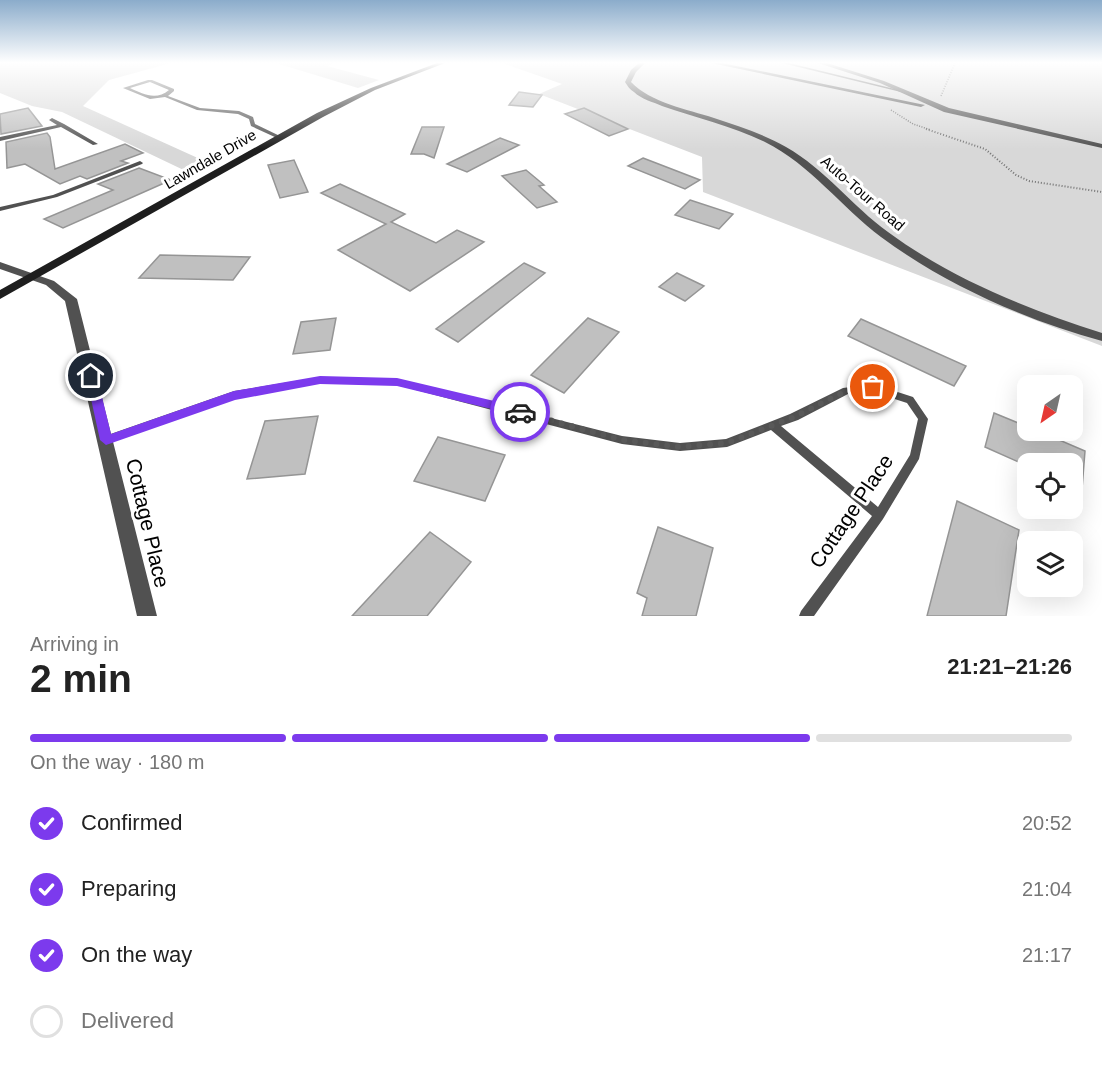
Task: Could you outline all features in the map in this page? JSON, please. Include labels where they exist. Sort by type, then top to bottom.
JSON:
[{"type":"main road","name":"Lawndale Drive","points":[[0,295],[279,137],[368,92]]},
{"type":"street","name":"Auto-Tour Road","points":[[637,92],[767,139],[808,166],[885,235],[918,256],[992,295],[1102,337]]},
{"type":"street","points":[[859,92],[1102,146]]},
{"type":"street","points":[[906,92],[930,104],[960,113]]},
{"type":"street","name":"Cottage Place","points":[[0,265],[59,287],[72,298],[147,616]]},
{"type":"lane","points":[[134,92],[150,98],[165,96],[199,109],[239,113],[251,118],[253,125],[279,137]]},
{"type":"lane","points":[[165,96],[170,92]]},
{"type":"lane","points":[[52,120],[95,144]]},
{"type":"lane","points":[[0,139],[62,125]]},
{"type":"lane","points":[[0,209],[55,196],[140,163]]},
{"type":"lane","name":"Cottage Place","points":[[106,440],[234,395],[320,380],[397,382],[480,401],[622,440],[680,447],[727,443],[846,391],[873,387],[910,400],[923,419],[915,456],[879,515],[806,616]]},
{"type":"lane","points":[[772,425],[879,515]]},
{"type":"path","points":[[930,104],[945,92]]},
{"type":"path","points":[[880,96],[897,115],[924,130],[982,147],[996,156],[1009,172],[1028,181],[1102,192]]},
{"type":"shaded area","points":[[97,92],[83,106],[211,164],[192,174],[62,112],[32,106],[0,93]]},
{"type":"shaded area","points":[[544,92],[1102,92],[1102,346],[703,192],[702,157],[539,94]]},
{"type":"building","points":[[519,92],[542,95],[533,107],[509,105]]},
{"type":"building","points":[[28,108],[42,126],[1,134],[0,114]]},
{"type":"building","points":[[584,108],[628,129],[609,136],[565,114]]},
{"type":"building","points":[[422,127],[444,127],[434,158],[424,154],[411,154]]},
{"type":"building","points":[[47,133],[50,137],[55,169],[125,144],[143,153],[121,161],[128,163],[87,179],[80,176],[60,184],[25,164],[7,168],[6,142]]},
{"type":"building","points":[[500,138],[519,145],[467,172],[447,164]]},
{"type":"building","points":[[643,158],[700,180],[685,189],[628,166]]},
{"type":"building","points":[[294,160],[308,192],[280,198],[268,165]]},
{"type":"building","points":[[139,168],[171,180],[63,228],[44,219],[113,190],[98,184]]},
{"type":"building","points":[[526,170],[544,185],[539,186],[557,202],[537,208],[502,176]]},
{"type":"building","points":[[340,184],[405,214],[391,222],[436,243],[457,230],[484,242],[410,291],[338,250],[386,224],[321,193]]},
{"type":"building","points":[[690,200],[733,214],[719,229],[675,215]]},
{"type":"building","points":[[160,255],[250,257],[233,280],[139,278]]},
{"type":"building","points":[[524,263],[545,273],[458,342],[436,329]]},
{"type":"building","points":[[677,273],[704,286],[685,301],[659,287]]},
{"type":"building","points":[[336,318],[330,350],[293,354],[301,322]]},
{"type":"building","points":[[588,318],[619,332],[564,393],[531,375]]},
{"type":"building","points":[[861,319],[966,366],[954,386],[848,336]]},
{"type":"building","points":[[994,413],[1017,422],[1017,441],[1062,441],[1085,451],[1083,476],[1083,453],[1017,453],[1017,461],[985,447]]},
{"type":"building","points":[[318,416],[305,474],[247,479],[265,421]]},
{"type":"building","points":[[438,437],[505,455],[485,501],[414,481]]},
{"type":"building","points":[[957,501],[1019,530],[1017,531],[1006,616],[927,616]]},
{"type":"building","points":[[658,527],[713,548],[696,616],[642,616],[647,598],[637,593]]},
{"type":"building","points":[[430,532],[471,562],[427,616],[352,616]]},
{"type":"way so far","points":[[520,412],[622,440],[680,447],[727,443],[794,417],[846,391],[873,387]]},
{"type":"route","points":[[91,376],[106,440],[234,395],[320,380],[397,382],[520,412]]}]
